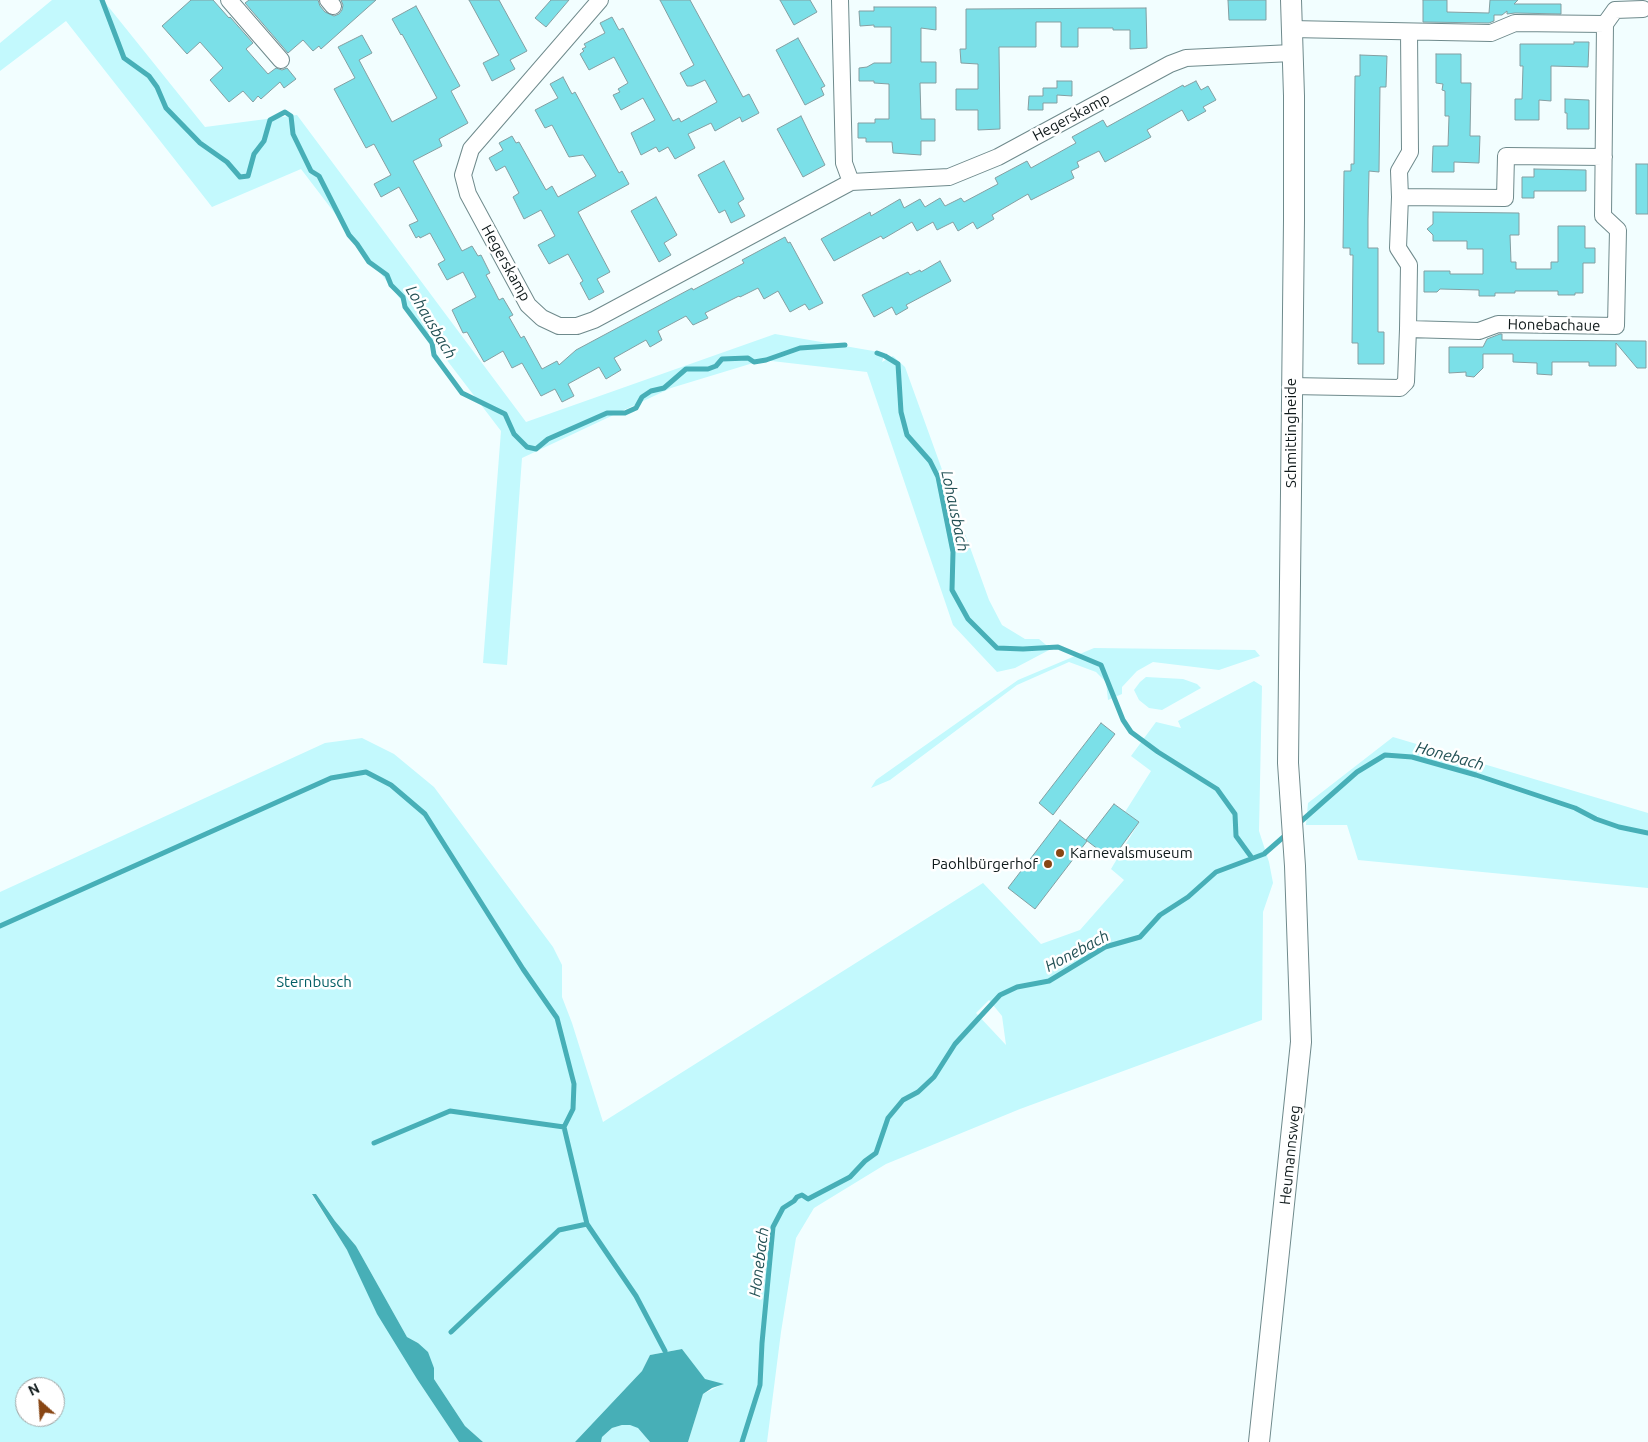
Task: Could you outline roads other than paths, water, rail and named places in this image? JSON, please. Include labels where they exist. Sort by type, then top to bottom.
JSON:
[{"type":"street","points":[[229,0],[281,60]]},
{"type":"street","name":"Hegerskamp","points":[[600,0],[471,149],[465,163],[463,175],[468,194],[528,305],[542,318],[559,326],[577,326],[594,320],[850,182],[949,177],[998,157],[1170,64],[1186,58],[1292,54]]},
{"type":"street","points":[[840,0],[844,163],[850,182]]},
{"type":"street","name":"Schmittingheide","points":[[1291,0],[1294,96],[1294,220],[1288,763],[1294,857]]},
{"type":"street","points":[[1291,30],[1491,33],[1515,23],[1605,24],[1615,10],[1643,9]]},
{"type":"street","name":"Honebachaue","points":[[1408,329],[1479,331],[1498,324],[1616,326],[1618,230],[1603,216],[1605,24]]},
{"type":"street","points":[[1292,386],[1400,388],[1406,382],[1409,265],[1398,248],[1400,171],[1410,152],[1409,32]]},
{"type":"street","points":[[1400,197],[1505,198],[1506,156],[1604,157]]},
{"type":"street","name":"Heumannsweg","points":[[1259,1442],[1302,1042],[1294,857]]},
{"type":"water","points":[[312,1194],[316,1194],[356,1246],[407,1337],[418,1343],[428,1352],[434,1368],[434,1379],[465,1426],[483,1442],[459,1442],[377,1314],[347,1250]]},
{"type":"water","points":[[682,1349],[705,1379],[724,1384],[712,1388],[703,1394],[688,1442],[650,1442],[638,1428],[622,1425],[612,1428],[602,1437],[601,1442],[575,1442],[642,1371],[650,1355]]},
{"type":"waterway","name":"Lohausbach","points":[[102,0],[124,58],[149,76],[157,87],[166,108],[200,143],[227,162],[240,177],[248,176],[254,154],[264,141],[270,120],[285,112],[291,116],[293,134],[311,171],[319,176],[349,235],[369,262],[387,275],[391,285],[403,297],[405,307],[432,343],[434,355],[462,393],[505,414],[514,434],[527,447],[536,449],[548,439],[607,413],[625,413],[636,408],[642,397],[651,391],[664,388],[686,369],[708,369],[716,366],[722,359],[748,358],[754,362],[766,360],[800,348],[845,345]]},
{"type":"waterway","name":"Lohausbach","points":[[877,353],[898,364],[901,412],[907,435],[930,461],[938,477],[953,552],[952,590],[968,619],[997,648],[1058,647],[1101,665],[1123,720],[1131,732],[1158,752],[1217,789],[1235,814],[1236,836],[1252,858]]},
{"type":"waterway","name":"Honebach","points":[[1298,824],[1357,772],[1385,755],[1412,757],[1476,775],[1575,808],[1596,819],[1619,827],[1648,833]]},
{"type":"waterway","points":[[0,926],[331,778],[366,772],[391,785],[425,814],[523,969],[557,1018],[574,1084],[573,1109],[564,1127],[587,1224],[636,1296],[665,1351]]},
{"type":"waterway","name":"Honebach","points":[[742,1442],[760,1385],[773,1227],[783,1208],[797,1197],[802,1195],[808,1199],[850,1177],[865,1161],[876,1153],[888,1118],[903,1100],[918,1092],[934,1077],[955,1044],[1000,995],[1017,987],[1049,981],[1105,947],[1140,937],[1160,915],[1188,897],[1216,872],[1264,854],[1288,833]]},
{"type":"waterway","points":[[374,1143],[450,1111],[564,1127]]},
{"type":"waterway","points":[[451,1332],[559,1230],[587,1224]]},
{"type":"place","name":"Karnevalsmuseum","points":[[1060,853]]},
{"type":"place","name":"Paohlbürgerhof","points":[[1048,864]]},
{"type":"park label","name":"Sternbusch","points":[[314,982]]}]
